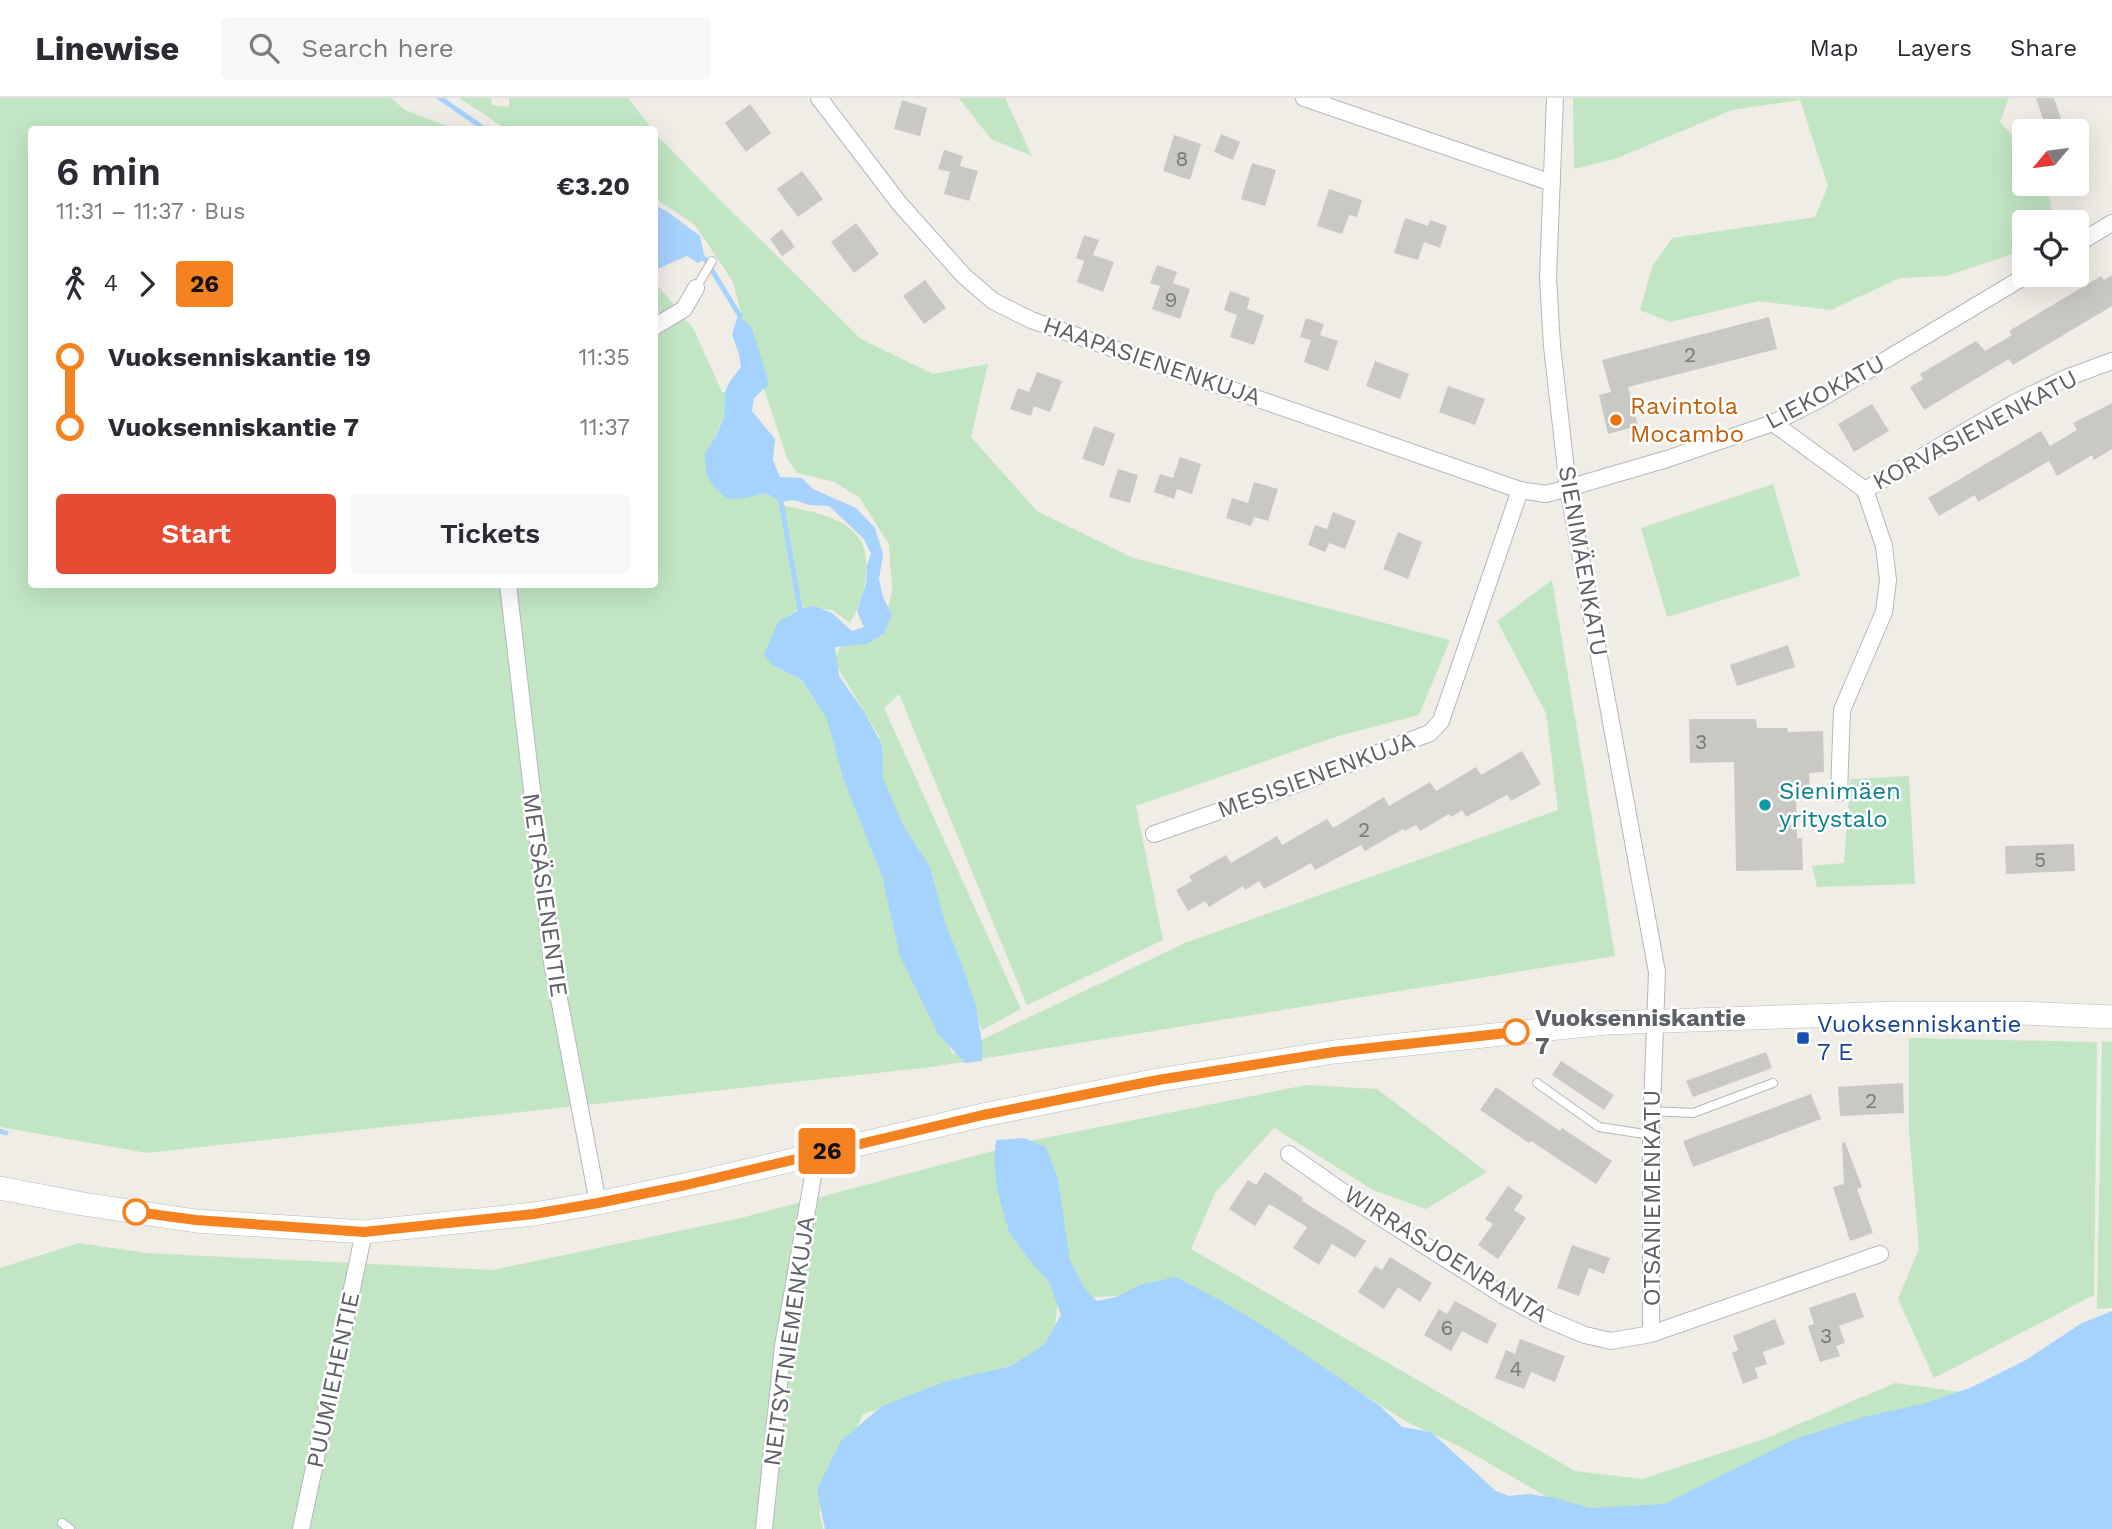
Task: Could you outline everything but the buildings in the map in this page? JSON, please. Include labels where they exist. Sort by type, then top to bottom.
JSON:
[{"type":"street","name":"HAAPASIENENKUJA","points":[[819,98],[899,203],[964,275],[993,300],[1031,320],[1520,490],[1546,494],[1568,488]]},
{"type":"street","points":[[1304,98],[1552,183]]},
{"type":"street","name":"SIENIMÄENKATU","points":[[1555,98],[1548,278],[1552,346],[1568,488],[1657,972],[1654,1021]]},
{"type":"street","points":[[2089,237],[2112,223]]},
{"type":"street","name":"LIEKOKATU","points":[[1568,488],[1667,459],[1773,423],[1822,398],[2012,284]]},
{"type":"street","points":[[658,325],[684,309],[696,288]]},
{"type":"street","name":"KORVASIENENKATU","points":[[1773,423],[1865,490],[2016,402],[2066,377],[2112,360]]},
{"type":"street","name":"MESISIENENKUJA","points":[[1154,834],[1430,733],[1441,721],[1520,490]]},
{"type":"street","points":[[1839,793],[1842,710],[1884,612],[1888,580],[1884,546],[1865,490]]},
{"type":"street","name":"METSÄSIENENTIE","points":[[508,588],[552,962],[598,1203]]},
{"type":"street","points":[[0,1188],[83,1204],[196,1220],[364,1232],[534,1214],[598,1203],[983,1115],[1158,1080],[1307,1056],[1606,1023],[1897,1013],[2021,1013],[2112,1017]]},
{"type":"street","name":"OTSANIEMENKATU","points":[[1651,1334],[1651,1111],[1654,1021]]},
{"type":"street","name":"NEITSYTNIEMENKUJA","points":[[764,1529],[783,1346],[817,1154]]},
{"type":"street","name":"WIRRASJOENRANTA","points":[[1289,1154],[1366,1208],[1504,1296],[1549,1320],[1585,1335],[1611,1340],[1651,1334],[1880,1254]]},
{"type":"street","name":"PUUMIEHENTIE","points":[[301,1529],[364,1232]]},
{"type":"lane","points":[[696,288],[712,261]]},
{"type":"lane","points":[[1536,1083],[1600,1127],[1651,1135]]},
{"type":"lane","points":[[1651,1111],[1693,1112],[1773,1083]]},
{"type":"lane","points":[[62,1522],[70,1529]]},
{"type":"green space","points":[[0,98],[391,98],[405,110],[447,126],[28,126],[28,588],[658,588],[658,287],[660,288],[694,330],[722,392],[725,392],[724,417],[711,445],[760,491],[781,502],[781,505],[831,518],[845,525],[856,534],[863,546],[866,562],[865,582],[850,623],[832,610],[800,607],[777,624],[772,665],[802,680],[814,699],[827,712],[846,755],[952,1054],[1185,943],[1558,810],[1546,713],[1497,621],[1552,580],[1615,956],[932,1067],[147,1153],[0,1127]]},
{"type":"green space","points":[[459,98],[491,98],[492,105],[509,107],[509,98],[628,98],[650,126],[502,126]]},
{"type":"green space","points":[[959,98],[1005,98],[1032,156],[991,139]]},
{"type":"green space","points":[[1573,98],[2009,98],[2000,122],[2012,135],[2012,196],[2049,196],[2051,210],[2012,210],[2012,254],[1946,276],[1900,278],[1831,310],[1759,301],[1670,322],[1640,310],[1652,267],[1672,238],[1815,217],[1828,186],[1800,100],[1732,110],[1615,159],[1574,169]]},
{"type":"green space","points":[[658,136],[861,339],[933,374],[988,364],[971,437],[1037,511],[1133,558],[1450,640],[1419,715],[1338,736],[1136,806],[1163,940],[1027,1005],[899,694],[884,708],[1021,1009],[982,1030],[937,908],[890,820],[877,754],[879,736],[833,660],[842,644],[882,637],[892,590],[889,544],[859,497],[834,482],[797,473],[787,458],[748,341],[733,282],[695,225],[658,200]]},
{"type":"green space","points":[[1773,484],[1800,576],[1667,617],[1641,528]]},
{"type":"green space","points":[[1909,776],[1915,884],[1817,887],[1812,866],[1844,863],[1850,779]]},
{"type":"green space","points":[[1909,1038],[2097,1042],[2094,1295],[1934,1378],[1898,1299],[1919,1249],[1909,1131]]},
{"type":"green space","points":[[2102,1041],[2112,1042],[2112,1308],[2097,1309]]},
{"type":"green space","points":[[1306,1085],[1377,1089],[1487,1172],[1426,1209],[1373,1190],[1274,1128],[1215,1193],[1191,1249],[1575,1471],[1642,1479],[1764,1439],[1895,1383],[1983,1395],[1742,1487],[1633,1512],[1573,1512],[1461,1447],[1409,1423],[1187,1284],[1116,1296],[1058,1299],[1052,1352],[863,1414],[819,1512],[823,1529],[0,1529],[0,1268],[79,1243],[146,1253],[492,1270],[741,1218],[1030,1141]]},
{"type":"water","points":[[658,206],[700,236],[705,259],[698,263],[687,256],[658,269]]},
{"type":"water","points":[[738,315],[752,328],[769,384],[754,398],[752,411],[775,439],[773,460],[780,477],[802,478],[813,489],[856,508],[875,528],[883,554],[879,579],[883,597],[892,615],[884,634],[867,644],[835,647],[839,676],[865,713],[882,745],[883,779],[904,827],[930,867],[945,923],[976,1006],[982,1061],[965,1063],[938,1034],[900,956],[882,876],[844,781],[827,719],[802,680],[772,665],[764,654],[778,622],[800,609],[815,606],[832,613],[852,631],[864,627],[857,611],[871,554],[864,539],[829,506],[809,505],[794,500],[781,502],[765,493],[727,499],[713,486],[706,473],[705,453],[724,417],[725,392],[741,367],[732,335]]},
{"type":"water","points":[[1024,1138],[1046,1147],[1058,1179],[1070,1261],[1085,1289],[1097,1301],[1116,1297],[1140,1285],[1175,1277],[1268,1329],[1380,1406],[1402,1427],[1431,1432],[1496,1491],[1509,1496],[1529,1494],[1590,1508],[1664,1504],[1795,1439],[1970,1388],[2026,1360],[2082,1323],[2112,1311],[2112,1529],[825,1529],[817,1489],[841,1441],[882,1406],[947,1381],[1011,1366],[1044,1345],[1061,1315],[1049,1282],[1009,1232],[997,1189],[994,1158],[996,1140]]},
{"type":"waterway","points":[[440,98],[480,126]]},
{"type":"waterway","points":[[705,259],[740,316]]},
{"type":"waterway","points":[[781,502],[800,609]]},
{"type":"waterway","points":[[0,1131],[6,1133]]},
{"type":"bus line","name":"26","points":[[136,1212],[196,1220],[364,1232],[534,1214],[686,1185],[983,1115],[1158,1080],[1334,1052],[1516,1032]]},
{"type":"place","name":"Ravintola Mocambo","points":[[1616,420]]},
{"type":"place","name":"Sienimäen yritystalo","points":[[1765,805]]},
{"type":"place","name":"Vuoksenniskantie 7","points":[[1516,1032]]},
{"type":"place","name":"Vuoksenniskantie 7 E","points":[[1803,1038]]}]
